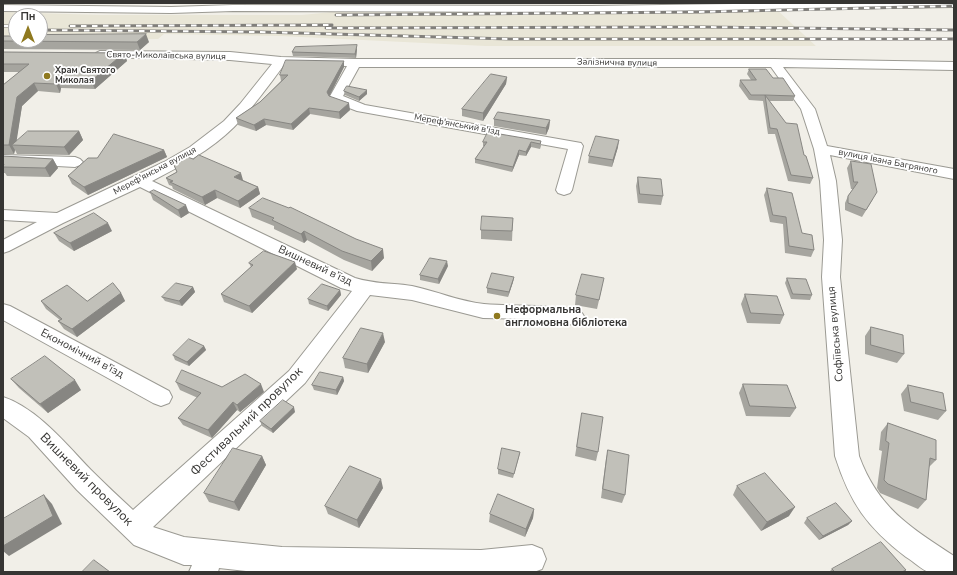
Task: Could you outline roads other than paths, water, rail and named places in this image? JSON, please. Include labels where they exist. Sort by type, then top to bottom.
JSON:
[{"type":"street","points":[[3,8],[171,10],[235,5],[591,6],[954,4]]},
{"type":"street","name":"Свято-Миколаївська вулиця","points":[[89,55],[230,56],[281,60]]},
{"type":"street","name":"Залізнична вулиця","points":[[281,60],[355,63],[774,63],[954,66]]},
{"type":"street","name":"Мереф'янська вулиця","points":[[3,247],[58,218],[140,181],[201,146],[220,131],[246,106],[281,60]]},
{"type":"street","name":"Мереф'янський в'їзд","points":[[355,63],[336,98],[362,108],[576,146],[564,190]]},
{"type":"street","name":"Софіївська вулиця","points":[[774,63],[808,109],[821,149],[831,205],[833,240],[831,277],[847,456],[851,471],[856,484],[879,517],[900,536],[953,572]]},
{"type":"street","name":"вулиця Івана Багряного","points":[[821,149],[954,174]]},
{"type":"street","points":[[3,159],[75,162]]},
{"type":"street","name":"Вишневий в’їзд","points":[[140,181],[348,284],[365,288],[412,293],[483,310],[535,312],[575,318]]},
{"type":"street","points":[[3,215],[58,218]]},
{"type":"street","name":"Фестивальний провулок","points":[[134,528],[297,377],[365,288]]},
{"type":"street","name":"Економічний в'їзд","points":[[3,311],[161,397]]},
{"type":"street","name":"Вишневий провулок","points":[[3,406],[37,430],[86,482],[143,536],[184,551],[208,563],[282,561],[480,564],[532,560]]},
{"type":"railway","points":[[336,15],[699,12],[954,6]]},
{"type":"railway","points":[[70,26],[332,25]]},
{"type":"railway","points":[[3,26],[8,26]]},
{"type":"railway","points":[[326,28],[703,27],[954,30]]},
{"type":"railway","points":[[48,30],[261,32],[510,39],[954,39]]},
{"type":"place","name":"Храм Святого Миколая","points":[[47,76]]},
{"type":"place","name":"Неформальна англомовна бібліотека","points":[[497,316]]}]
